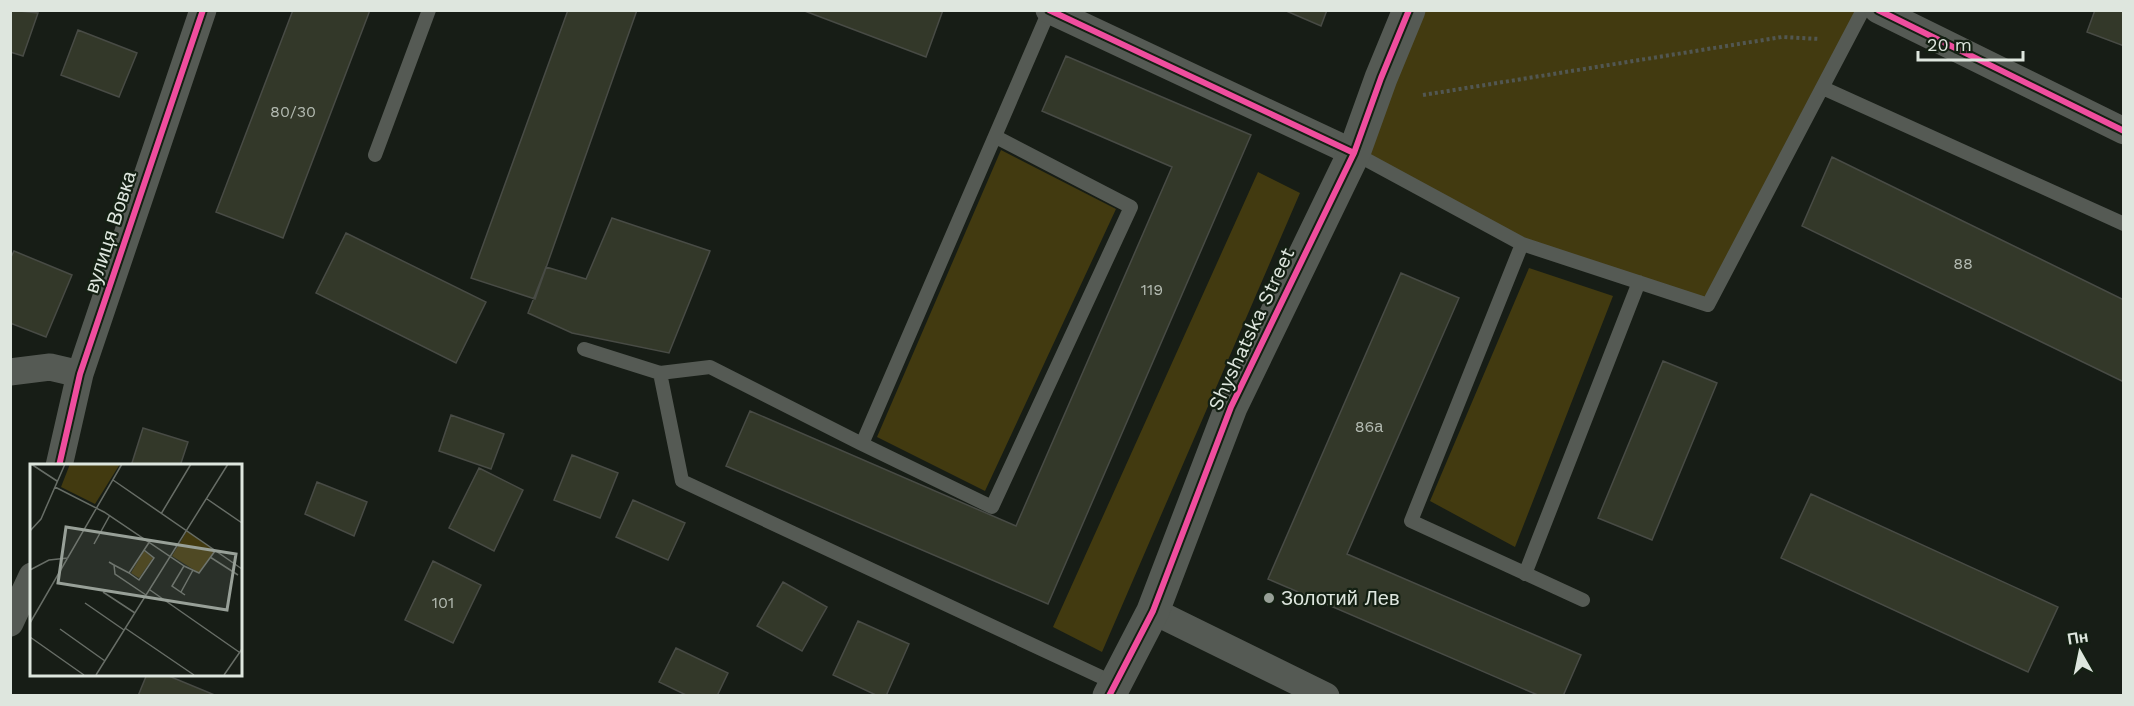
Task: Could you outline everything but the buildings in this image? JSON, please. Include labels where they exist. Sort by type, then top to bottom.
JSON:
[{"type":"street","name":"вулиця Вовка","points":[[59,464],[80,374],[203,10]]},
{"type":"street","points":[[1049,10],[1354,153]]},
{"type":"street","name":"Shyshatska Street","points":[[1112,689],[1153,610],[1231,407],[1354,153],[1409,10]]},
{"type":"street","points":[[1878,10],[2124,131]]},
{"type":"street","points":[[10,372],[50,367],[80,374]]},
{"type":"street","points":[[10,623],[30,580]]},
{"type":"street","points":[[1153,610],[1326,696]]},
{"type":"lane","points":[[375,155],[429,10]]},
{"type":"lane","points":[[862,444],[1049,10]]},
{"type":"lane","points":[[1354,153],[1522,244],[1708,305],[1863,10]]},
{"type":"lane","points":[[1823,88],[2124,224]]},
{"type":"lane","points":[[584,349],[660,374],[710,368],[992,507],[1131,207],[996,136]]},
{"type":"lane","points":[[1522,244],[1411,521],[1583,600]]},
{"type":"lane","points":[[1525,574],[1639,282]]},
{"type":"lane","points":[[660,374],[682,481],[1112,689]]},
{"type":"path","points":[[1423,95],[1782,37],[1847,40]]},
{"type":"shaded area","points":[[1412,11],[1863,11],[1708,305],[1522,244],[1354,153]]},
{"type":"shaded area","points":[[1001,150],[1116,209],[985,491],[877,437]]},
{"type":"shaded area","points":[[1258,172],[1300,193],[1102,652],[1053,627]]},
{"type":"shaded area","points":[[1529,268],[1613,296],[1515,547],[1430,501]]},
{"type":"cycle path","points":[[59,464],[80,374],[203,10]]},
{"type":"cycle path","points":[[1049,10],[1354,153]]},
{"type":"cycle path","points":[[1109,696],[1153,611],[1231,407],[1354,153],[1409,10]]},
{"type":"cycle path","points":[[1878,10],[2124,131]]},
{"type":"place","name":"Золотий Лев","points":[[1269,598]]}]
